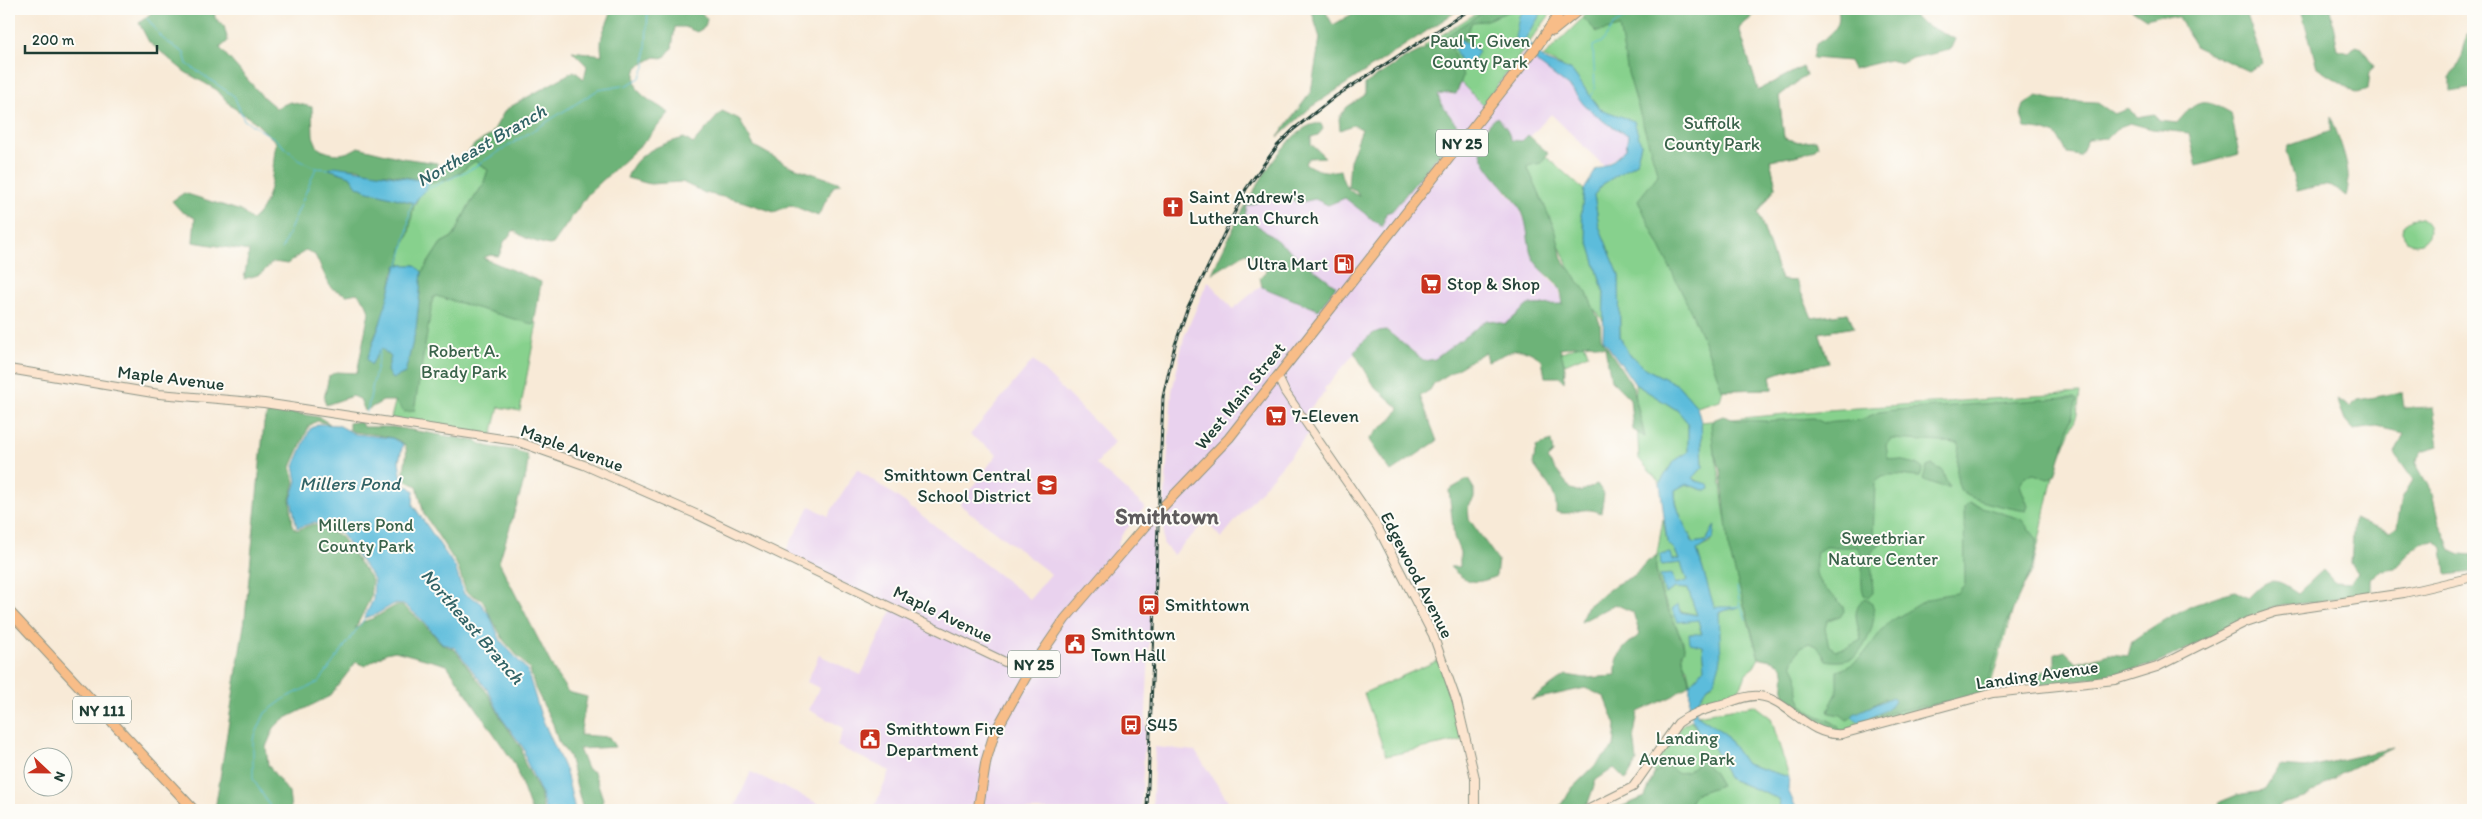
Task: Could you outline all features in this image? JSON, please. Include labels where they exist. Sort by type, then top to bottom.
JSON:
[{"type":"main road","points":[[1560,12],[1579,9]]},
{"type":"main road","points":[[1538,45],[1566,18],[1579,9]]},
{"type":"main road","name":"West Main Street","points":[[978,810],[986,761],[994,734],[1028,673],[1080,601],[1164,504],[1229,438],[1526,62],[1560,12]]},
{"type":"main road","name":"Maple Avenue","points":[[9,369],[158,394],[264,403],[516,441],[584,465],[698,515],[1028,673]]},
{"type":"main road","name":"Edgewood Avenue","points":[[1278,377],[1285,392],[1377,526],[1433,635],[1447,670],[1461,719],[1475,778],[1475,810]]},
{"type":"main road","name":"Landing Avenue","points":[[1587,810],[1633,787],[1674,728],[1685,717],[1701,710],[1748,696],[1760,696],[1771,699],[1821,731],[1842,734],[1994,693],[2115,680],[2157,667],[2246,622],[2276,612],[2404,593],[2473,577]]},
{"type":"main road","name":"NY 111","points":[[9,611],[194,810]]},
{"type":"shaded area","points":[[1525,51],[1572,89],[1584,105],[1606,123],[1628,135],[1626,149],[1604,166],[1551,114],[1530,137],[1528,135],[1522,141],[1511,140],[1507,129],[1497,118],[1488,125],[1480,141],[1505,190],[1519,206],[1529,232],[1532,255],[1539,267],[1559,289],[1563,305],[1529,305],[1506,324],[1487,320],[1435,359],[1424,361],[1386,330],[1367,339],[1324,389],[1326,391],[1300,419],[1310,432],[1221,538],[1206,521],[1173,555],[1163,543],[1165,496],[1172,391],[1184,337],[1208,281],[1233,309],[1262,285],[1262,287],[1278,244],[1245,216],[1247,206],[1283,193],[1297,203],[1315,199],[1328,205],[1345,198],[1386,213],[1459,129],[1441,104],[1438,95],[1447,93],[1452,95],[1460,82],[1484,104]]},
{"type":"shaded area","points":[[1033,360],[1115,442],[1096,464],[1145,507],[1120,537],[1118,544],[1121,551],[1156,512],[1141,810],[873,810],[890,771],[837,746],[844,728],[809,710],[819,688],[807,682],[819,655],[861,675],[893,608],[783,556],[810,506],[828,516],[857,469],[907,504],[1030,599],[1051,574],[960,505],[997,454],[970,435]]},
{"type":"shaded area","points":[[1155,747],[1195,751],[1234,810],[1152,810]]},
{"type":"shaded area","points":[[751,772],[832,810],[733,810]]},
{"type":"green space","points":[[156,9],[214,9],[215,18],[224,26],[228,41],[220,48],[262,96],[276,108],[290,102],[312,107],[313,136],[318,148],[338,154],[358,147],[402,158],[437,163],[437,169],[460,162],[475,144],[491,135],[504,112],[510,107],[574,71],[584,79],[587,66],[572,51],[602,55],[602,36],[612,9],[698,9],[707,19],[705,27],[697,32],[685,27],[675,27],[672,48],[664,58],[655,57],[637,67],[635,76],[638,90],[642,95],[669,113],[646,140],[588,194],[553,244],[549,245],[530,240],[514,230],[504,242],[499,256],[490,255],[483,258],[541,282],[534,325],[436,296],[433,298],[414,411],[404,412],[395,401],[383,401],[365,411],[360,399],[352,396],[326,405],[324,399],[329,376],[336,372],[357,373],[369,312],[366,303],[357,293],[347,295],[331,288],[315,255],[306,250],[287,264],[273,263],[260,274],[244,279],[249,251],[193,242],[195,218],[181,211],[172,201],[184,193],[241,211],[252,220],[259,213],[268,194],[276,142],[254,121],[231,106],[217,90],[185,72],[149,42],[139,23]],"holes":[[[475,161],[488,170],[483,185],[468,207],[454,236],[441,243],[422,272],[416,329],[405,373],[392,379],[387,371],[391,357],[373,341],[386,308],[393,274],[397,265],[400,265],[402,249],[409,233],[414,203],[365,190],[357,186],[350,176],[329,169],[358,168],[369,173],[389,174],[431,182],[452,178]]]},
{"type":"green space","points":[[1311,9],[1324,9],[1333,25],[1361,9],[1460,9],[1311,107],[1278,137],[1311,92],[1320,38]]},
{"type":"green space","name":"Paul T. Given County Park","points":[[1483,9],[1554,9],[1483,105],[1424,46]]},
{"type":"green space","points":[[1487,9],[1515,9],[1484,21],[1472,22],[1466,34],[1466,40],[1459,38],[1453,42],[1452,50],[1463,76],[1456,94],[1438,95],[1441,104],[1460,129],[1392,211],[1386,213],[1382,227],[1345,198],[1328,205],[1315,199],[1297,203],[1283,193],[1247,206],[1245,216],[1336,286],[1319,310],[1262,287],[1260,277],[1266,271],[1263,260],[1246,253],[1212,274],[1229,237],[1257,186],[1273,161],[1290,140],[1306,127],[1321,124],[1323,129],[1318,135],[1311,137],[1311,144],[1325,157],[1309,158],[1305,163],[1322,171],[1340,170],[1346,186],[1359,196],[1355,190],[1348,187],[1350,161],[1362,129],[1353,125],[1340,130],[1339,118],[1347,107],[1365,95],[1365,84],[1404,59],[1432,45]]},
{"type":"green space","name":"Suffolk County Park","points":[[1592,9],[1761,9],[1739,28],[1758,90],[1803,67],[1806,75],[1779,96],[1784,138],[1799,142],[1816,140],[1818,146],[1803,154],[1770,160],[1776,187],[1758,213],[1781,280],[1796,281],[1812,318],[1848,313],[1854,327],[1819,333],[1829,362],[1792,369],[1770,376],[1772,389],[1723,390],[1720,400],[1697,407],[1678,385],[1646,369],[1628,353],[1620,337],[1619,275],[1599,226],[1594,195],[1603,184],[1636,163],[1641,144],[1611,114],[1600,109],[1572,71],[1543,57]]},
{"type":"green space","name":"Suffolk County Park","points":[[1592,9],[1761,9],[1739,28],[1758,90],[1803,67],[1806,75],[1779,96],[1784,138],[1799,142],[1816,140],[1818,146],[1803,154],[1770,160],[1776,187],[1758,212],[1781,280],[1796,281],[1812,318],[1848,313],[1854,327],[1819,333],[1829,362],[1792,369],[1770,376],[1772,389],[1722,390],[1694,317],[1638,200],[1658,175],[1628,73],[1619,27],[1597,32],[1582,17]]},
{"type":"green space","points":[[1838,9],[1906,9],[1920,22],[1955,39],[1950,50],[1913,58],[1902,63],[1889,60],[1853,69],[1849,61],[1813,58],[1816,44],[1831,34],[1837,26]]},
{"type":"green space","points":[[2131,9],[2245,9],[2263,63],[2248,71],[2196,47],[2179,18],[2161,15],[2146,19]]},
{"type":"green space","points":[[2301,9],[2330,9],[2338,50],[2349,53],[2356,46],[2362,48],[2374,66],[2370,73],[2368,89],[2357,93],[2317,67]]},
{"type":"green space","points":[[2473,33],[2473,88],[2450,92],[2450,78],[2462,57],[2467,34]]},
{"type":"green space","points":[[2037,96],[2054,100],[2096,102],[2114,114],[2128,109],[2138,117],[2154,114],[2159,121],[2177,123],[2195,105],[2201,103],[2214,104],[2231,113],[2239,154],[2197,166],[2189,133],[2152,129],[2130,123],[2119,127],[2108,138],[2088,139],[2080,156],[2067,154],[2064,146],[2056,136],[2046,131],[2025,128],[2021,114],[2024,105]]},
{"type":"green space","points":[[722,111],[739,119],[754,146],[790,166],[841,183],[833,187],[818,216],[791,205],[774,212],[741,201],[705,193],[682,182],[650,184],[627,178],[636,162],[657,147],[684,138],[693,144]]},
{"type":"green space","points":[[2331,116],[2347,165],[2348,186],[2346,196],[2328,186],[2318,186],[2297,191],[2286,151],[2288,146],[2331,131]]},
{"type":"green space","points":[[1497,117],[1507,129],[1511,140],[1522,141],[1528,135],[1548,153],[1541,163],[1527,166],[1556,232],[1562,259],[1587,293],[1600,323],[1601,338],[1633,387],[1645,437],[1633,430],[1630,399],[1611,380],[1605,347],[1590,343],[1560,348],[1565,368],[1564,382],[1560,377],[1545,377],[1542,360],[1527,351],[1515,350],[1487,361],[1485,352],[1434,383],[1430,390],[1420,396],[1437,441],[1391,472],[1369,440],[1397,413],[1399,408],[1375,387],[1354,352],[1364,341],[1376,332],[1386,330],[1424,361],[1435,359],[1487,320],[1506,324],[1528,305],[1563,304],[1557,284],[1533,259],[1522,211],[1485,163],[1481,152],[1480,141],[1485,129]]},
{"type":"green space","points":[[1526,139],[1584,190],[1581,216],[1604,293],[1604,322],[1576,284],[1560,247],[1518,167]]},
{"type":"green space","points":[[475,161],[488,170],[483,185],[468,207],[454,236],[441,243],[422,272],[415,265],[400,265],[402,249],[409,233],[413,208],[421,192],[431,182],[452,178]]},
{"type":"green space","points":[[2416,218],[2425,222],[2429,231],[2425,240],[2416,244],[2407,240],[2403,231],[2407,222]]},
{"type":"green space","name":"Robert A. Brady Park","points":[[424,289],[537,323],[520,411],[499,407],[492,435],[391,418]]},
{"type":"green space","points":[[1584,343],[1588,354],[1565,364],[1560,353]]},
{"type":"green space","points":[[1635,384],[1677,410],[1688,423],[1688,452],[1673,462],[1660,483],[1639,459]]},
{"type":"green space","points":[[2402,392],[2404,408],[2433,407],[2439,446],[2422,451],[2415,462],[2432,493],[2439,522],[2451,550],[2460,554],[2473,555],[2473,572],[2446,575],[2443,548],[2436,541],[2422,543],[2412,550],[2395,568],[2383,570],[2371,578],[2371,595],[2273,607],[2158,663],[2116,675],[2038,686],[2034,674],[2055,667],[2055,654],[2065,651],[2077,663],[2109,654],[2128,656],[2132,641],[2169,617],[2207,599],[2235,591],[2248,598],[2261,586],[2272,581],[2283,584],[2298,593],[2323,570],[2334,582],[2349,583],[2358,573],[2351,563],[2354,519],[2390,532],[2397,527],[2402,498],[2413,480],[2395,454],[2404,433],[2377,427],[2354,430],[2345,420],[2337,399],[2350,407],[2358,400]]},
{"type":"green space","name":"Sweetbriar Nature Center","points":[[2080,393],[2077,415],[2054,472],[2032,572],[2017,596],[1989,690],[1841,731],[1790,709],[1786,653],[1723,469],[1714,453],[1735,565],[1748,622],[1759,658],[1754,667],[1746,673],[1739,689],[1733,694],[1719,701],[1695,708],[1702,693],[1712,684],[1719,612],[1736,608],[1714,608],[1697,549],[1710,543],[1714,527],[1706,541],[1694,543],[1676,504],[1675,490],[1686,484],[1706,491],[1701,483],[1693,478],[1703,467],[1701,422],[1827,410]]},
{"type":"green space","points":[[2075,398],[2077,400],[2055,475],[2048,479],[2034,474],[2025,476],[2020,485],[2028,506],[2026,511],[1979,500],[1963,493],[1957,478],[1959,443],[1891,439],[1886,445],[1888,458],[1917,464],[1923,469],[1920,477],[1890,475],[1875,483],[1873,538],[1882,542],[1871,553],[1873,593],[1869,597],[1864,595],[1862,589],[1862,559],[1858,547],[1825,547],[1817,552],[1816,573],[1818,579],[1843,607],[1844,611],[1840,617],[1827,620],[1825,629],[1829,646],[1836,650],[1846,648],[1861,640],[1856,612],[1860,602],[1865,598],[1871,602],[1874,609],[1874,617],[1869,635],[1856,656],[1849,659],[1826,660],[1817,646],[1809,643],[1800,647],[1792,663],[1797,674],[1798,694],[1803,705],[1811,713],[1832,722],[1840,729],[1837,732],[1820,728],[1785,705],[1783,668],[1779,663],[1759,658],[1729,551],[1721,470],[1714,453],[1711,425],[1713,420],[1723,416],[1735,420],[1765,421],[1813,418],[1824,423],[1860,420],[1879,412],[1894,410]]},
{"type":"green space","points":[[269,409],[319,417],[330,424],[317,421],[309,426],[291,467],[295,482],[290,499],[293,527],[297,530],[314,524],[340,536],[372,580],[370,599],[355,629],[362,622],[374,618],[395,606],[403,606],[420,620],[442,644],[455,650],[489,695],[502,720],[522,749],[524,762],[540,793],[543,810],[531,810],[514,763],[447,665],[395,651],[386,653],[365,666],[356,662],[330,696],[282,720],[274,728],[266,747],[268,765],[289,793],[291,810],[215,810],[245,619],[264,423]]},
{"type":"green space","points":[[361,422],[363,427],[393,427],[476,441],[487,446],[526,454],[528,460],[526,475],[499,562],[556,674],[568,692],[587,697],[580,735],[609,737],[615,747],[579,749],[587,769],[594,772],[603,799],[600,810],[583,810],[569,756],[558,741],[553,724],[535,688],[530,670],[504,641],[482,600],[466,592],[457,565],[424,514],[417,486],[405,480],[406,448],[398,440],[354,432],[349,429],[349,423]]},
{"type":"green space","points":[[1551,441],[1553,453],[1547,459],[1571,489],[1580,492],[1597,484],[1604,494],[1601,513],[1588,510],[1568,513],[1556,512],[1553,492],[1533,464],[1536,447]]},
{"type":"green space","points":[[1932,465],[1942,470],[1949,487],[1923,479],[1927,467]]},
{"type":"green space","points":[[1468,479],[1474,489],[1474,498],[1468,507],[1469,519],[1498,560],[1496,576],[1476,582],[1466,579],[1450,567],[1460,567],[1460,552],[1454,537],[1449,490]]},
{"type":"green space","points":[[1969,503],[2021,519],[2037,539],[2032,568],[2006,625],[1985,693],[1869,718],[1886,708],[1885,698],[1847,720],[1841,715],[1829,713],[1828,710],[1837,693],[1837,671],[1858,660],[1884,627],[1892,621],[1928,599],[1957,593],[1965,584],[1964,507]]},
{"type":"green space","points":[[1663,519],[1667,542],[1675,550],[1679,560],[1672,560],[1661,565],[1681,563],[1687,581],[1675,584],[1660,575],[1665,594],[1675,588],[1688,589],[1697,615],[1672,609],[1698,620],[1702,635],[1690,634],[1703,646],[1705,668],[1690,684],[1687,668],[1683,664],[1683,641],[1662,594],[1655,566]]},
{"type":"green space","points":[[1657,555],[1657,580],[1685,650],[1682,653],[1690,684],[1673,696],[1638,712],[1634,735],[1637,761],[1626,780],[1614,768],[1596,780],[1588,803],[1557,810],[1573,787],[1614,747],[1616,725],[1605,697],[1585,688],[1531,700],[1566,675],[1585,678],[1616,676],[1617,662],[1621,652],[1640,635],[1633,612],[1615,604],[1581,622],[1586,607],[1615,585],[1635,575],[1645,563]]},
{"type":"green space","points":[[1439,660],[1450,687],[1463,740],[1386,756],[1364,693]]},
{"type":"green space","points":[[1754,705],[1771,718],[1789,777],[1746,764],[1724,733],[1697,715]]},
{"type":"green space","name":"Landing Avenue Park","points":[[1691,720],[1700,734],[1715,749],[1728,778],[1779,799],[1780,809],[1686,810],[1695,794],[1720,785],[1673,790],[1651,769],[1682,725]]},
{"type":"green space","points":[[2393,748],[2341,774],[2305,798],[2282,804],[2274,810],[2218,810],[2220,802],[2237,795],[2264,791],[2280,766],[2306,768]]},
{"type":"green space","points":[[1702,760],[1714,773],[1721,785],[1695,794],[1686,810],[1620,810],[1618,808],[1645,797],[1654,774],[1667,765],[1677,773],[1687,772]]},
{"type":"water","points":[[1524,9],[1541,9],[1542,12],[1525,39],[1546,61],[1572,71],[1600,109],[1634,121],[1641,144],[1636,163],[1603,184],[1594,195],[1599,226],[1619,275],[1620,337],[1628,353],[1646,369],[1678,385],[1697,407],[1701,422],[1703,467],[1693,478],[1696,481],[1709,484],[1710,489],[1706,491],[1686,484],[1675,490],[1676,504],[1693,543],[1706,541],[1715,525],[1713,539],[1697,550],[1714,607],[1739,607],[1719,612],[1721,659],[1715,680],[1702,693],[1695,708],[1697,715],[1724,733],[1746,764],[1789,777],[1788,790],[1797,810],[1776,810],[1780,809],[1779,799],[1728,778],[1715,749],[1700,734],[1689,714],[1690,684],[1705,668],[1703,646],[1690,643],[1689,634],[1702,634],[1698,620],[1678,622],[1672,609],[1678,604],[1680,612],[1697,615],[1688,589],[1675,588],[1665,594],[1660,575],[1672,574],[1675,584],[1687,581],[1681,563],[1661,565],[1660,555],[1670,553],[1672,560],[1679,560],[1675,550],[1667,542],[1660,483],[1673,462],[1688,452],[1688,423],[1677,410],[1635,384],[1603,339],[1604,293],[1581,216],[1584,190],[1596,170],[1610,163],[1626,149],[1628,135],[1606,123],[1584,105],[1572,89],[1539,64],[1515,38],[1519,16]]},
{"type":"water","points":[[1460,39],[1479,51],[1470,67],[1461,63],[1453,45]]},
{"type":"water","points":[[335,166],[431,182],[414,203],[365,190],[357,186],[350,176],[329,169]]},
{"type":"water","points":[[397,265],[415,265],[422,272],[416,329],[405,373],[392,379],[387,371],[391,357],[381,348],[371,365],[367,359],[380,324]]},
{"type":"water","name":"Millers Pond","points":[[319,424],[338,425],[355,434],[392,438],[403,444],[399,461],[403,486],[410,487],[414,491],[413,505],[455,567],[464,594],[479,601],[490,616],[501,641],[527,670],[541,716],[566,772],[575,810],[545,810],[541,793],[526,761],[524,749],[503,720],[489,692],[455,648],[442,643],[421,619],[405,605],[394,604],[375,615],[364,618],[373,600],[374,579],[341,534],[315,522],[297,528],[291,499],[297,481],[294,466],[310,429]]},
{"type":"water","points":[[1892,697],[1895,699],[1890,707],[1868,719],[1858,722],[1852,717],[1854,714]]},
{"type":"waterway","name":"Northeast Branch","points":[[421,192],[471,169],[598,90],[627,85],[640,78],[645,67],[648,9]]},
{"type":"waterway","points":[[1591,97],[1595,88],[1593,46],[1602,42],[1614,25],[1642,9]]},
{"type":"waterway","points":[[147,18],[163,39],[184,53],[187,64],[234,96],[244,120],[274,138],[299,160],[316,168]]},
{"type":"waterway","points":[[282,249],[316,168],[329,169]]},
{"type":"waterway","name":"Northeast Branch","points":[[399,265],[407,233],[410,209],[414,202]]},
{"type":"waterway","name":"Northeast Branch","points":[[367,412],[381,347]]},
{"type":"waterway","points":[[1732,607],[1740,606],[1737,587]]},
{"type":"waterway","points":[[1741,606],[1746,619]]},
{"type":"waterway","points":[[271,808],[253,779],[253,740],[265,713],[287,697],[319,682],[365,618]]},
{"type":"railway","points":[[1147,810],[1163,397],[1175,345],[1187,310],[1246,189],[1278,145],[1294,129],[1336,96],[1471,9]]},
{"type":"place","name":"Saint Andrew's Lutheran Church","points":[[1173,207]]},
{"type":"place","name":"Ultra Mart","points":[[1344,264]]},
{"type":"place","name":"Stop & Shop","points":[[1431,284]]},
{"type":"place","name":"7-Eleven","points":[[1276,416]]},
{"type":"place","name":"Smithtown Central School District","points":[[1047,485]]},
{"type":"place","name":"Smithtown","points":[[1149,605]]},
{"type":"place","name":"Smithtown Town Hall","points":[[1075,644]]},
{"type":"place","name":"S45","points":[[1131,725]]},
{"type":"place","name":"Smithtown Fire Department","points":[[870,739]]},
{"type":"district","name":"Smithtown","points":[[1167,516]]},
{"type":"park label","name":"Millers Pond County Park","points":[[366,535]]}]
